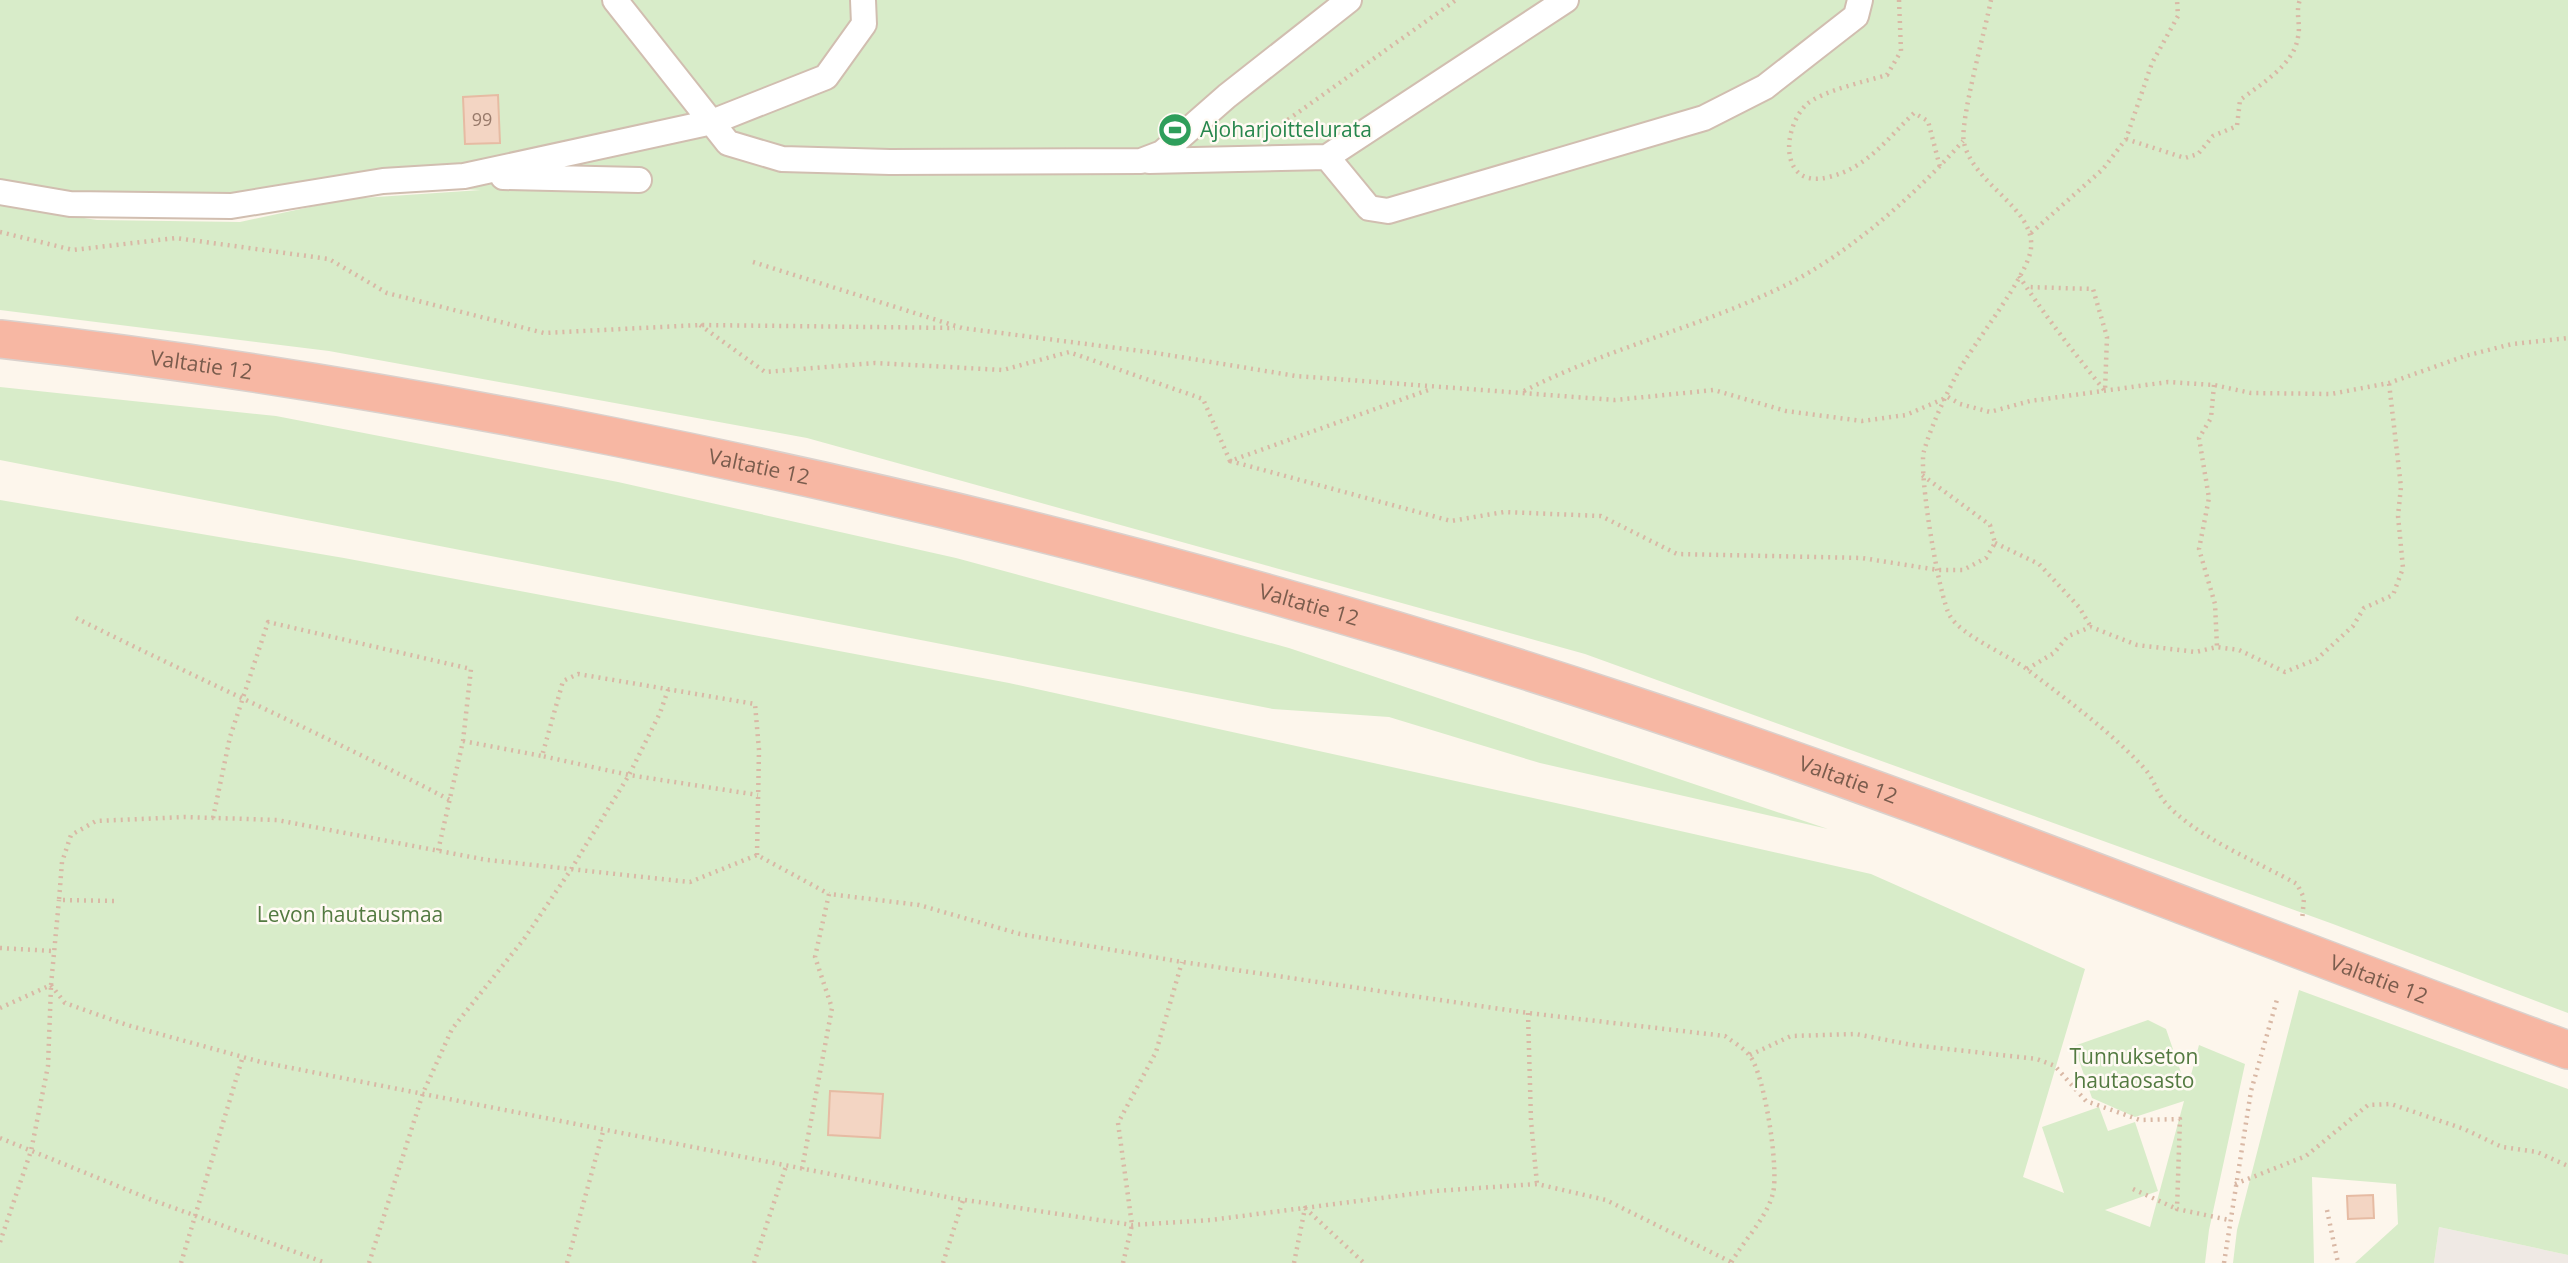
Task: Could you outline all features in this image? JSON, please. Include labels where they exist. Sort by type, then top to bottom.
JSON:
[{"type":"highway","name":"Valtatie 12","points":[[0,339],[318,382],[547,424],[798,474],[1212,578],[1622,701],[2080,864],[2568,1050]]},
{"type":"lane","points":[[615,0],[728,143],[782,159],[890,162],[1141,162],[1327,157],[1566,0]]},
{"type":"lane","points":[[464,176],[712,121],[826,77],[864,24],[863,0]]},
{"type":"lane","points":[[1141,162],[1162,153],[1227,96],[1349,0]]},
{"type":"lane","points":[[1327,157],[1369,208],[1388,211],[1599,149],[1704,118],[1765,87],[1856,16],[1860,0]]},
{"type":"lane","points":[[0,192],[70,204],[231,206],[383,181],[464,176],[639,180]]},
{"type":"path","points":[[1233,159],[1455,0]]},
{"type":"path","points":[[1899,0],[1901,51],[1887,75],[1807,103],[1790,129],[1789,159],[1797,172],[1814,180],[1830,177],[1865,163],[1914,113],[1928,121],[1940,167]]},
{"type":"path","points":[[1523,391],[1560,372],[1716,316],[1788,284],[1856,239],[1940,167],[1963,141],[1991,0]]},
{"type":"path","points":[[2031,233],[2103,169],[2126,139],[2152,63],[2178,16],[2177,0]]},
{"type":"path","points":[[2126,139],[2186,158],[2197,154],[2213,136],[2237,126],[2240,100],[2283,66],[2297,46],[2300,25],[2297,9],[2300,0]]},
{"type":"path","points":[[1963,141],[1974,168],[2021,215],[2031,233],[2031,251],[2019,276],[1956,374],[1923,453],[1922,495],[1950,617],[1973,636],[2026,669],[2146,769],[2164,802],[2196,827],[2297,884],[2304,898],[2301,922]]},
{"type":"path","points":[[0,232],[73,250],[176,238],[330,260],[387,293],[544,333],[700,325],[962,328],[1156,353],[1296,376],[1434,388],[1523,391],[1615,400],[1714,390],[1786,411],[1862,421],[1906,415],[1948,397]]},
{"type":"path","points":[[753,262],[962,328]]},
{"type":"path","points":[[2019,276],[2105,391]]},
{"type":"path","points":[[2027,287],[2093,289],[2107,338],[2105,391]]},
{"type":"path","points":[[700,325],[765,372],[875,363],[1003,370],[1069,352],[1203,398],[1230,461]]},
{"type":"path","points":[[1948,397],[1960,404],[1990,412],[2030,401],[2168,382],[2214,384],[2251,393],[2294,396],[2331,394],[2389,383],[2465,356],[2512,344],[2568,338]]},
{"type":"path","points":[[1995,543],[2039,564],[2079,607],[2091,627],[2137,645],[2196,652],[2217,647],[2239,650],[2285,672],[2317,659],[2353,626],[2364,608],[2393,595],[2403,568],[2398,516],[2401,487],[2389,383]]},
{"type":"path","points":[[2214,384],[2211,418],[2199,438],[2209,498],[2199,549],[2215,604],[2217,647]]},
{"type":"path","points":[[1230,461],[1434,388]]},
{"type":"path","points":[[1230,461],[1451,521],[1504,512],[1601,516],[1677,554],[1862,558],[1938,570],[1963,570],[1986,558],[1995,543],[1990,525],[1923,475]]},
{"type":"path","points":[[76,618],[242,701],[342,744],[450,800]]},
{"type":"path","points":[[213,818],[230,737],[268,621],[471,668],[463,741],[438,851]]},
{"type":"path","points":[[2026,669],[2054,653],[2068,636],[2091,627]]},
{"type":"path","points":[[542,756],[563,681],[578,674],[668,687],[754,704],[759,751],[757,855]]},
{"type":"path","points":[[369,1263],[423,1093],[452,1029],[524,939],[570,871],[629,775],[660,713],[668,687]]},
{"type":"path","points":[[463,741],[629,775],[758,794]]},
{"type":"path","points":[[0,1242],[31,1151],[48,1066],[53,951],[62,862],[71,835],[96,821],[213,818],[277,820],[438,851],[570,871],[690,882],[757,855]]},
{"type":"path","points":[[51,985],[65,1003],[127,1025],[341,1079],[604,1128],[963,1200],[1132,1225],[1211,1220],[1435,1191],[1537,1184],[1606,1200],[1731,1262],[1773,1192],[1764,1087],[1750,1055],[1725,1036],[1528,1013],[1182,962],[1020,934],[919,905],[829,894],[757,855]]},
{"type":"path","points":[[802,1169],[832,1008],[815,957],[829,894]]},
{"type":"path","points":[[59,900],[114,901]]},
{"type":"path","points":[[0,948],[53,951]]},
{"type":"path","points":[[1123,1263],[1132,1225],[1118,1123],[1156,1052],[1182,962]]},
{"type":"path","points":[[0,1008],[51,985]]},
{"type":"path","points":[[2224,1263],[2251,1090],[2278,996]]},
{"type":"path","points":[[1528,1013],[1531,1121],[1537,1184]]},
{"type":"path","points":[[1750,1055],[1791,1036],[1856,1034],[1912,1045],[2037,1059],[2055,1066],[2086,1101],[2140,1120],[2180,1119],[2177,1209]]},
{"type":"path","points":[[181,1263],[243,1056]]},
{"type":"path","points":[[2235,1184],[2306,1156],[2368,1105],[2391,1104],[2502,1147],[2537,1152],[2568,1166]]},
{"type":"path","points":[[567,1263],[604,1128]]},
{"type":"path","points":[[0,1138],[195,1216],[326,1263]]},
{"type":"path","points":[[754,1263],[786,1166]]},
{"type":"path","points":[[2133,1189],[2177,1209],[2229,1220]]},
{"type":"path","points":[[943,1263],[963,1200]]},
{"type":"path","points":[[1294,1263],[1305,1208]]},
{"type":"path","points":[[1305,1208],[1364,1263]]},
{"type":"path","points":[[2327,1210],[2338,1263]]},
{"type":"shaded area","points":[[2439,1227],[2568,1255],[2568,1263],[2434,1263]]},
{"type":"green space","points":[[0,0],[2568,0],[2568,1013],[2333,924],[1585,654],[807,438],[329,351],[0,310],[0,205],[97,220],[240,222],[347,199],[481,190],[385,186],[237,195],[71,192],[0,179]]},
{"type":"green space","points":[[0,387],[276,416],[618,482],[956,558],[1289,648],[1828,829],[1540,763],[1389,717],[1273,709],[0,460]]},
{"type":"green space","name":"Levon hautausmaa","points":[[0,500],[344,558],[1009,683],[1871,874],[2085,969],[2023,1177],[2064,1193],[2042,1127],[2099,1107],[2108,1131],[2135,1122],[2158,1191],[2105,1210],[2150,1227],[2184,1101],[2135,1117],[2092,1098],[2074,1046],[2148,1020],[2166,1029],[2187,1090],[2199,1045],[2245,1064],[2209,1230],[2205,1263],[0,1263]]},
{"type":"green space","points":[[2299,990],[2568,1089],[2568,1255],[2439,1227],[2434,1263],[2355,1263],[2398,1224],[2396,1184],[2312,1177],[2314,1263],[2233,1263],[2237,1230]]},
{"type":"building","points":[[498,95],[500,143],[465,144],[463,97]]},
{"type":"building","points":[[830,1091],[883,1094],[880,1138],[828,1135]]},
{"type":"building","points":[[2373,1195],[2374,1218],[2348,1219],[2347,1196]]},
{"type":"place","name":"Ajoharjoittelurata","points":[[1175,130]]},
{"type":"park label","name":"Tunnukseton hautaosasto","points":[[2134,1069]]}]
